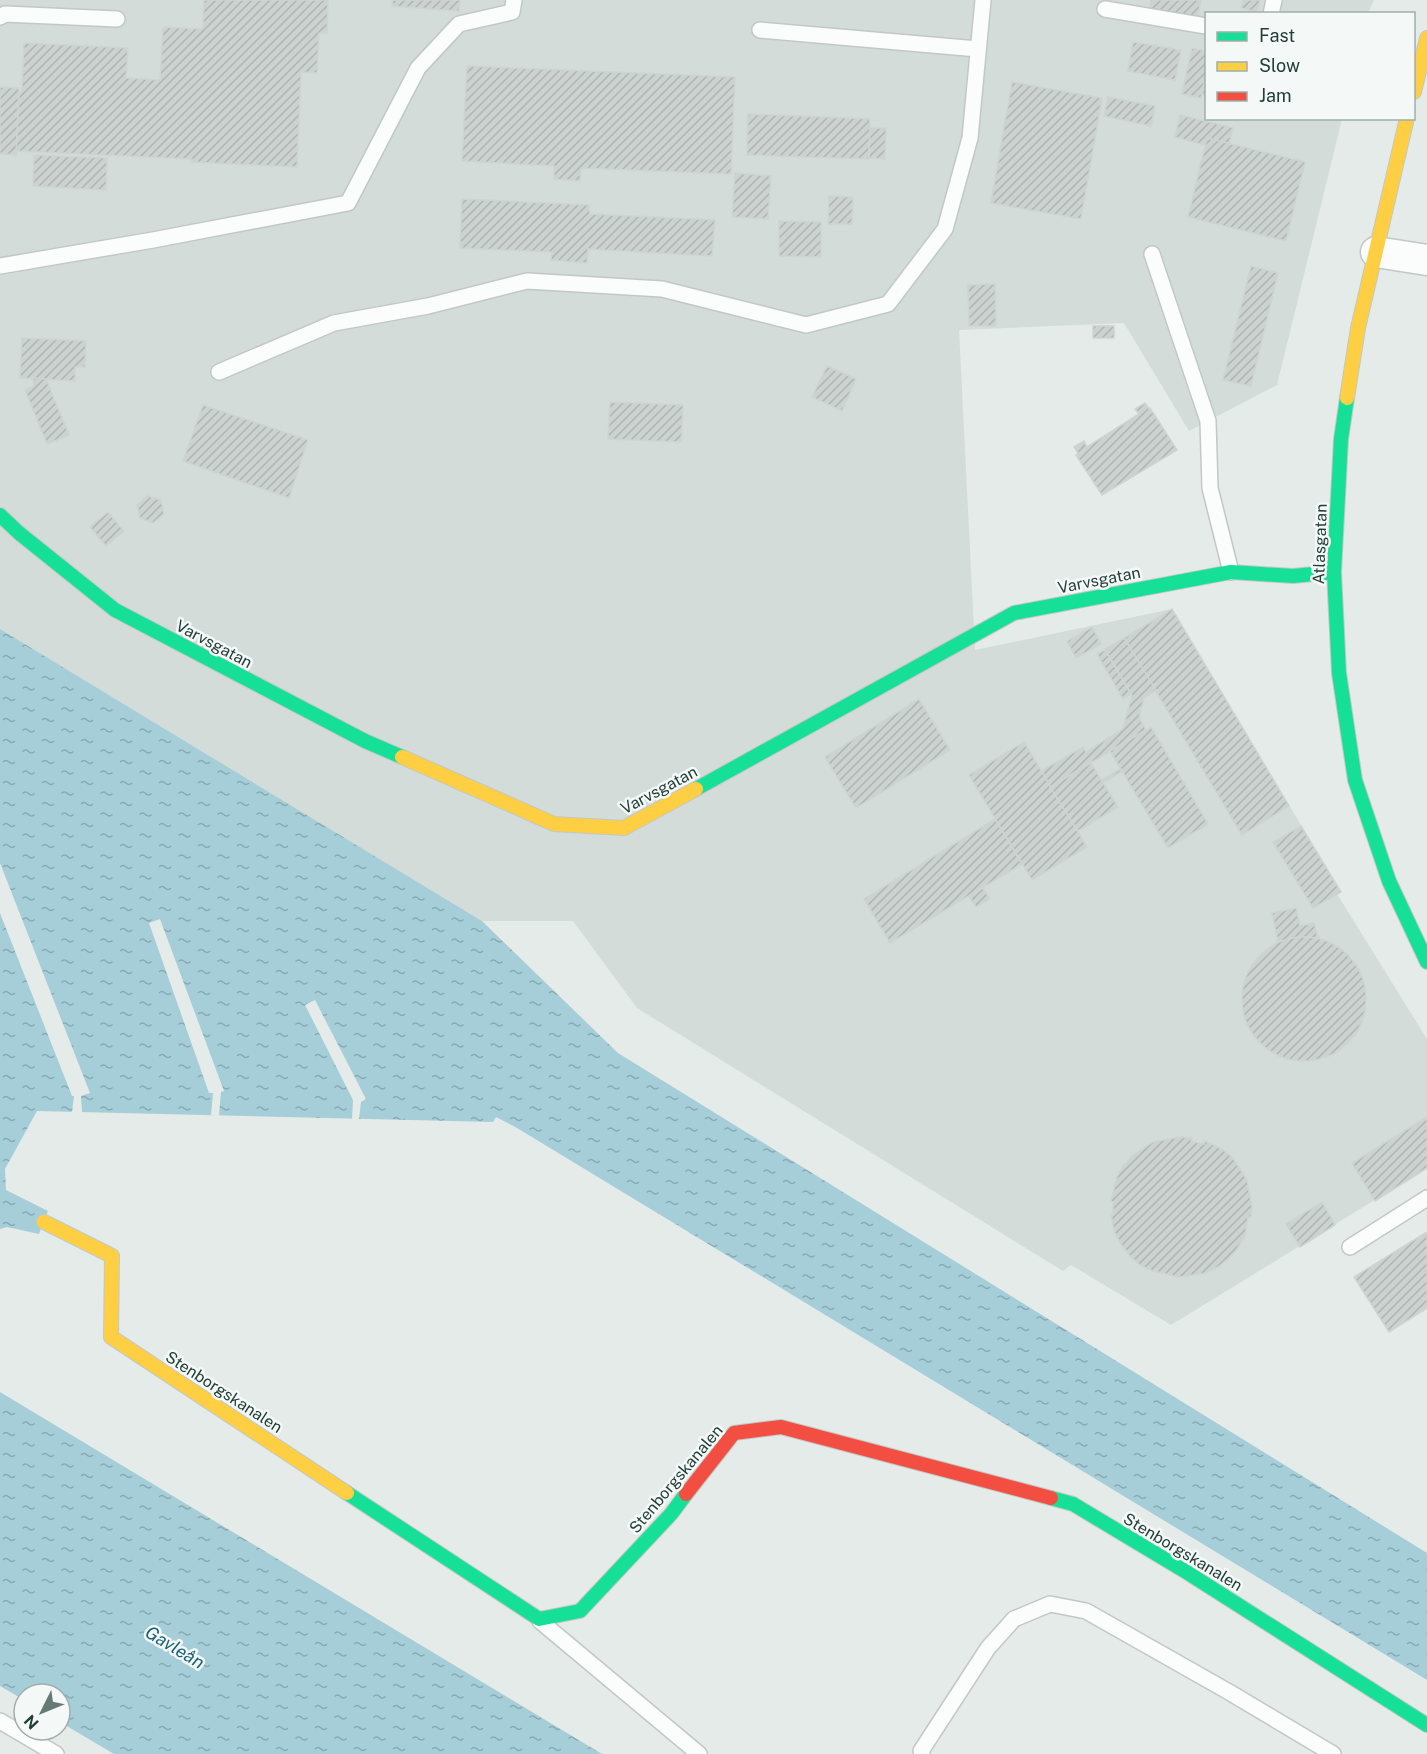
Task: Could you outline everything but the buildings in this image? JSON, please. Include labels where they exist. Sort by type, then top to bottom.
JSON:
[{"type":"street","points":[[1415,84],[1427,38]]},
{"type":"street","name":"Atlasgatan","points":[[1407,120],[1358,328],[1341,439],[1334,572],[1339,673],[1355,780],[1389,881],[1427,962]]},
{"type":"street","points":[[1376,252],[1427,260]]},
{"type":"street","name":"Varvsgatan","points":[[0,515],[115,610],[364,741],[554,824],[624,828],[1014,614],[1231,572],[1293,576],[1334,572]]},
{"type":"street","name":"Stenborgskanalen","points":[[44,1222],[112,1256],[111,1337],[539,1619],[580,1611],[671,1514],[734,1433],[781,1427],[1073,1504],[1188,1573],[1427,1725]]},
{"type":"lane","points":[[0,266],[348,203],[418,68],[459,24],[512,12],[514,0]]},
{"type":"lane","points":[[219,372],[333,323],[428,306],[527,281],[662,289],[806,325],[888,304],[945,229],[970,138],[983,0]]},
{"type":"lane","points":[[1105,9],[1205,26]]},
{"type":"lane","points":[[0,17],[5,14],[117,19]]},
{"type":"lane","points":[[760,30],[978,49]]},
{"type":"lane","points":[[1152,254],[1208,421],[1210,488],[1231,572]]},
{"type":"lane","points":[[0,498],[19,533]]},
{"type":"lane","points":[[1350,1246],[1427,1198]]},
{"type":"lane","points":[[922,1754],[921,1751],[988,1648],[1014,1619],[1050,1604],[1086,1611],[1333,1754]]},
{"type":"lane","points":[[539,1619],[699,1754]]},
{"type":"lane","points":[[0,1721],[56,1754]]},
{"type":"shaded area","points":[[0,0],[1374,0],[1368,12],[1205,12],[1205,120],[1342,120],[1277,385],[1189,431],[1124,323],[959,330],[975,650],[1172,609],[1341,892],[1337,894],[1427,1039],[1427,1168],[1171,1325],[1071,1265],[1063,1271],[637,1008],[573,921],[482,921],[0,629]]},
{"type":"water","points":[[0,629],[482,921],[618,1053],[1427,1553],[1427,1680],[496,1117],[493,1122],[37,1111],[5,1169],[6,1190],[48,1211],[39,1234],[7,1227],[0,1229]]},
{"type":"water","name":"Gavleån","points":[[0,1392],[602,1754],[114,1754],[72,1729],[72,1682],[12,1682],[12,1693],[0,1686]]},
{"type":"pier","points":[[0,863],[90,1093],[81,1096],[82,1112],[72,1112],[74,1096],[72,1096],[0,913]]},
{"type":"pier","points":[[160,919],[224,1091],[221,1092],[219,1116],[211,1115],[213,1093],[209,1093],[149,923]]},
{"type":"pier","points":[[315,1000],[366,1099],[361,1102],[359,1119],[352,1119],[353,1100],[305,1005]]},
{"type":"traffic: fast","points":[[1347,398],[1341,439],[1334,572],[1339,673],[1355,780],[1389,881],[1427,962]]},
{"type":"traffic: fast","points":[[0,515],[115,610],[365,741],[402,757]]},
{"type":"traffic: fast","points":[[696,789],[1014,613],[1231,572],[1293,576],[1334,572]]},
{"type":"traffic: fast","points":[[347,1493],[539,1619],[580,1611],[671,1514],[686,1494]]},
{"type":"traffic: fast","points":[[1051,1498],[1073,1504],[1188,1573],[1427,1725]]},
{"type":"traffic: slow","points":[[1415,88],[1427,38]]},
{"type":"traffic: slow","points":[[1347,398],[1358,328],[1407,120]]},
{"type":"traffic: slow","points":[[402,757],[554,824],[624,828],[696,789]]},
{"type":"traffic: slow","points":[[44,1222],[112,1256],[111,1337],[347,1493]]},
{"type":"traffic: jam","points":[[686,1494],[734,1433],[781,1427],[1051,1498]]}]
